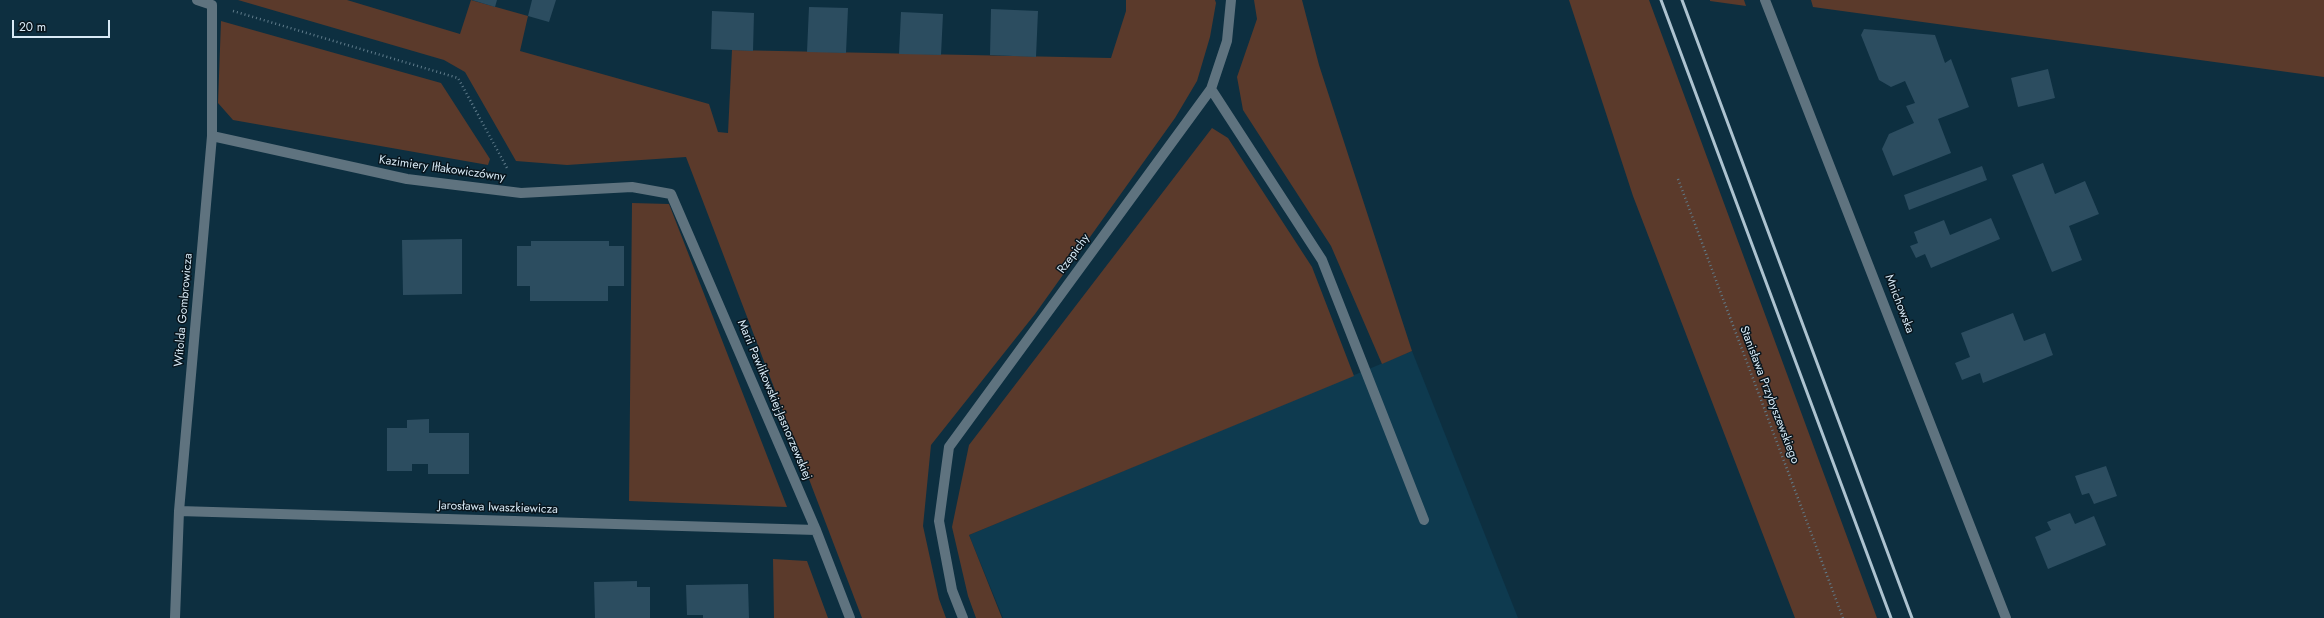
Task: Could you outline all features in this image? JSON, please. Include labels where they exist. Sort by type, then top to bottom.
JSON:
[{"type":"street","points":[[196,0],[212,4]]},
{"type":"street","name":"Rzepichy","points":[[963,618],[952,590],[939,522],[949,446],[1211,90],[1227,41],[1231,0]]},
{"type":"street","name":"Mnichowska","points":[[1765,0],[2006,618]]},
{"type":"street","name":"Witolda Gombrowicza","points":[[175,618],[179,511],[212,136],[212,4]]},
{"type":"street","points":[[1211,90],[1322,260],[1424,520]]},
{"type":"street","name":"Kazimiery Iłłakowiczówny","points":[[212,136],[407,179],[521,193],[632,187],[671,194]]},
{"type":"street","name":"Marii Pawlikowskiej-Jasnorzewskiej","points":[[671,194],[816,530],[850,618]]},
{"type":"street","name":"Jarosława Iwaszkiewicza","points":[[179,511],[816,530]]},
{"type":"path","points":[[212,4],[458,78],[521,193]]},
{"type":"path","name":"Stanisława Przybyszewskiego","points":[[1678,179],[1842,618]]},
{"type":"shaded area","points":[[238,0],[347,0],[460,34],[471,0],[528,16],[520,51],[709,104],[718,132],[728,133],[732,50],[1111,58],[1126,11],[1126,0],[1215,0],[1216,3],[1210,37],[1197,81],[1175,118],[1035,314],[931,445],[923,526],[939,599],[946,618],[862,618],[686,157],[567,165],[516,161],[465,72],[444,60]]},
{"type":"shaded area","points":[[1254,0],[1302,0],[1319,65],[1412,351],[1382,364],[1331,246],[1243,110],[1237,77],[1257,19]]},
{"type":"shaded area","points":[[1569,0],[1649,0],[1877,618],[1795,618],[1633,196]]},
{"type":"shaded area","points":[[1744,0],[1746,6],[1710,1]]},
{"type":"shaded area","points":[[1811,0],[2324,0],[2324,77],[1813,7]]},
{"type":"shaded area","points":[[221,21],[441,83],[490,159],[488,165],[233,120],[218,103]]},
{"type":"shaded area","points":[[1212,128],[1228,138],[1312,267],[1354,376],[969,535],[1002,618],[976,618],[968,596],[952,527],[969,445]]},
{"type":"shaded area","points":[[632,203],[669,204],[787,507],[629,501]]},
{"type":"shaded area","points":[[1412,351],[1518,618],[1003,618],[969,535]]},
{"type":"shaded area","points":[[773,559],[807,561],[828,618],[774,618]]},
{"type":"building","points":[[472,0],[497,0],[495,7]]},
{"type":"building","points":[[532,0],[556,0],[549,22],[528,16]]},
{"type":"building","points":[[809,7],[848,8],[846,53],[807,52]]},
{"type":"building","points":[[991,9],[1038,11],[1036,57],[990,55]]},
{"type":"building","points":[[712,11],[754,13],[753,51],[711,49]]},
{"type":"building","points":[[901,12],[943,14],[941,55],[899,54]]},
{"type":"building","points":[[1864,29],[1935,35],[1945,63],[1951,59],[1969,107],[1938,119],[1951,153],[1893,176],[1882,149],[1889,134],[1914,123],[1906,106],[1915,103],[1905,81],[1891,87],[1879,80],[1861,35]]},
{"type":"building","points":[[2048,69],[2055,98],[2018,107],[2011,78]]},
{"type":"building","points":[[2043,163],[2055,194],[2085,181],[2099,214],[2069,226],[2082,260],[2052,272],[2012,175]]},
{"type":"building","points":[[1982,166],[1987,180],[1909,210],[1904,195]]},
{"type":"building","points":[[1991,218],[2000,239],[1931,268],[1925,254],[1916,258],[1910,246],[1918,243],[1914,232],[1944,220],[1950,235]]},
{"type":"building","points":[[462,239],[462,294],[403,295],[402,240]]},
{"type":"building","points":[[531,241],[609,241],[609,246],[624,246],[624,286],[608,286],[608,301],[530,301],[530,286],[517,286],[517,246],[531,246]]},
{"type":"building","points":[[2013,313],[2024,341],[2045,333],[2053,355],[1983,383],[1980,373],[1962,380],[1955,363],[1970,357],[1961,333]]},
{"type":"building","points":[[429,419],[429,433],[469,433],[469,474],[428,474],[428,464],[412,464],[412,471],[387,471],[387,428],[407,428],[407,420]]},
{"type":"building","points":[[2106,466],[2117,496],[2094,504],[2089,493],[2082,495],[2075,476]]},
{"type":"building","points":[[2070,513],[2075,524],[2094,516],[2106,545],[2048,569],[2035,537],[2051,530],[2047,522]]},
{"type":"building","points":[[637,581],[637,587],[650,587],[650,618],[595,618],[594,582]]},
{"type":"building","points":[[748,584],[749,618],[703,618],[703,615],[687,615],[686,585]]},
{"type":"railway","points":[[1661,0],[1891,618]]},
{"type":"railway","points":[[1682,0],[1912,618]]}]
